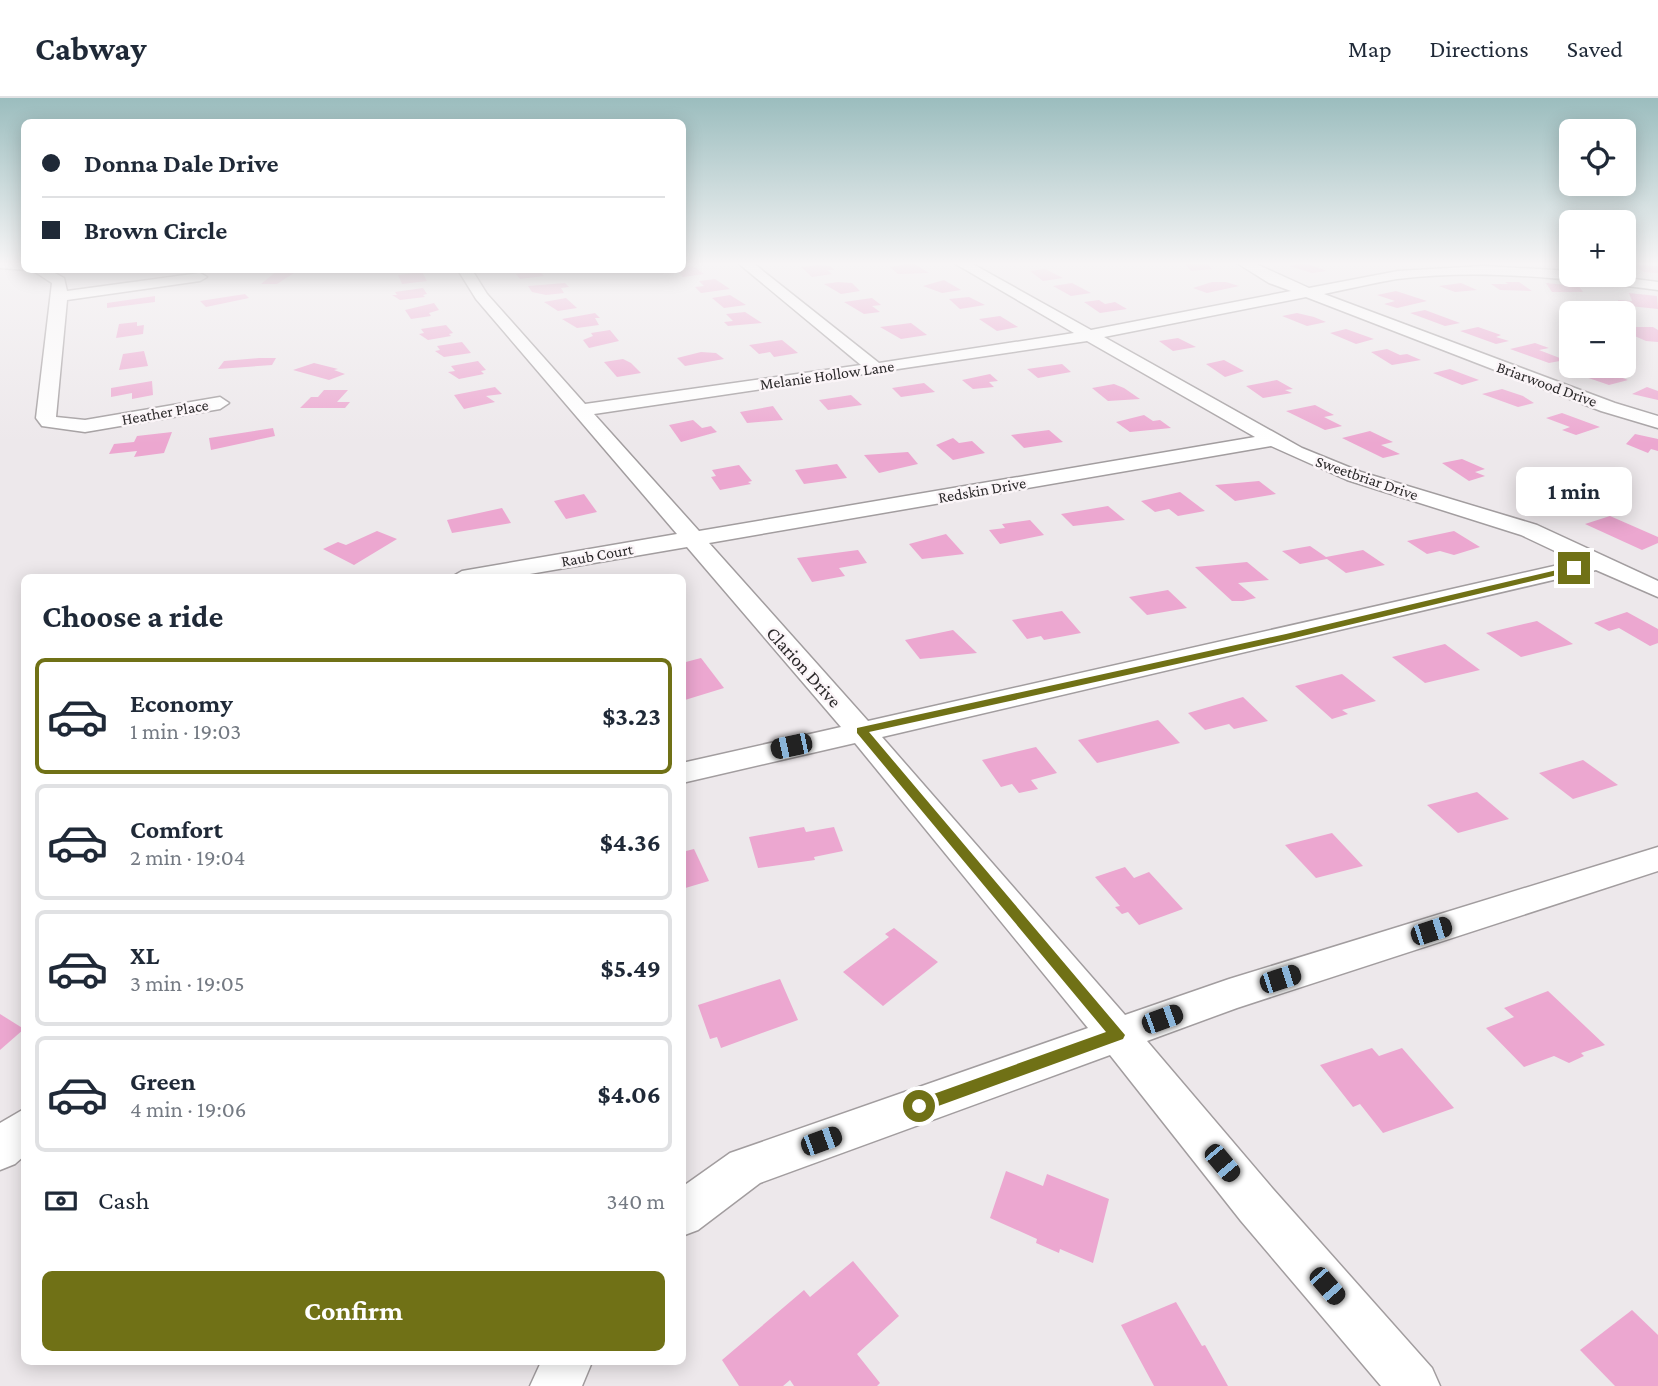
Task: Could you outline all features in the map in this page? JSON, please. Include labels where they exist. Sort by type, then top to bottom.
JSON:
[{"type":"street","name":"Heather Place","points":[[57,323],[46,418],[56,425],[108,431],[220,403]]},
{"type":"street","name":"Clarion Drive","points":[[505,323],[861,730],[1257,1205],[1414,1386]]},
{"type":"street","points":[[819,323],[875,368]]},
{"type":"street","name":"Sweetbriar Drive","points":[[1066,323],[1273,440],[1322,464],[1488,515],[1601,562],[1658,590]]},
{"type":"street","name":"Melanie Hollow Lane","points":[[580,410],[1089,336],[1154,323]]},
{"type":"street","name":"Briarwood Drive","points":[[1386,323],[1596,403],[1658,422]]},
{"type":"street","name":"Redskin Drive","points":[[691,539],[1273,440]]},
{"type":"street","name":"Raub Court","points":[[485,574],[691,539]]},
{"type":"street","points":[[686,772],[861,730],[1286,637],[1601,562]]},
{"type":"street","points":[[686,1211],[746,1168],[1229,995],[1658,859]]},
{"type":"street","points":[[0,1150],[21,1132]]},
{"type":"street","points":[[556,1386],[566,1365]]},
{"type":"building","points":[[569,323],[599,325],[577,328]]},
{"type":"building","points":[[725,323],[761,323],[728,326]]},
{"type":"building","points":[[911,323],[927,335],[901,339],[880,327]]},
{"type":"building","points":[[985,323],[1012,323],[1018,327],[997,331]]},
{"type":"building","points":[[1437,323],[1459,323],[1445,326]]},
{"type":"building","points":[[119,324],[144,325],[143,334],[116,338]]},
{"type":"building","points":[[446,325],[453,333],[449,334],[451,336],[428,340],[419,334],[424,333],[421,329]]},
{"type":"building","points":[[1478,327],[1501,335],[1496,337],[1509,341],[1496,344],[1460,331]]},
{"type":"building","points":[[1636,327],[1653,327],[1658,330],[1658,342],[1636,337]]},
{"type":"building","points":[[1346,329],[1374,339],[1356,344],[1330,333]]},
{"type":"building","points":[[610,330],[619,341],[589,348],[583,340],[593,336],[591,333]]},
{"type":"building","points":[[1178,338],[1196,347],[1173,351],[1159,341]]},
{"type":"building","points":[[782,340],[798,353],[774,357],[770,352],[759,354],[749,345]]},
{"type":"building","points":[[462,342],[471,353],[444,357],[435,351],[440,350],[437,346]]},
{"type":"building","points":[[1535,343],[1549,348],[1539,350],[1559,358],[1559,361],[1549,363],[1510,349]]},
{"type":"building","points":[[1387,349],[1421,360],[1392,365],[1371,352]]},
{"type":"building","points":[[144,351],[148,366],[119,370],[123,354]]},
{"type":"building","points":[[701,352],[716,353],[724,359],[685,366],[677,358]]},
{"type":"building","points":[[276,358],[272,365],[218,369],[224,361]]},
{"type":"building","points":[[623,359],[641,373],[617,377],[604,362]]},
{"type":"building","points":[[1224,360],[1244,371],[1225,377],[1206,364]]},
{"type":"building","points":[[478,361],[486,370],[481,371],[484,374],[459,379],[448,372],[455,371],[451,366]]},
{"type":"building","points":[[314,363],[338,369],[334,370],[345,374],[329,380],[293,370]]},
{"type":"building","points":[[1062,364],[1071,372],[1038,378],[1027,369]]},
{"type":"building","points":[[1450,369],[1479,380],[1462,385],[1433,373]]},
{"type":"building","points":[[990,374],[998,381],[989,382],[994,387],[973,389],[962,380]]},
{"type":"building","points":[[1588,378],[1628,380],[1609,385]]},
{"type":"building","points":[[1277,380],[1293,389],[1285,390],[1292,393],[1263,398],[1246,386]]},
{"type":"building","points":[[152,381],[153,395],[132,399],[132,393],[111,397],[111,388]]},
{"type":"building","points":[[924,383],[935,392],[901,397],[892,388]]},
{"type":"building","points":[[1114,384],[1140,399],[1108,401],[1092,388]]},
{"type":"building","points":[[495,387],[502,394],[486,396],[495,402],[464,409],[454,395]]},
{"type":"building","points":[[1647,387],[1658,391],[1658,400],[1632,394]]},
{"type":"building","points":[[1502,389],[1534,403],[1518,407],[1482,394]]},
{"type":"building","points":[[324,390],[348,390],[337,402],[350,402],[345,408],[300,408],[311,397],[318,397]]},
{"type":"building","points":[[851,395],[862,405],[828,410],[819,400]]},
{"type":"building","points":[[1315,405],[1334,415],[1324,417],[1342,426],[1325,430],[1286,411]]},
{"type":"building","points":[[773,406],[783,420],[747,423],[740,412]]},
{"type":"building","points":[[1562,413],[1600,427],[1576,435],[1562,430],[1570,427],[1546,418]]},
{"type":"building","points":[[1144,415],[1153,421],[1160,420],[1171,428],[1130,432],[1116,422]]},
{"type":"building","points":[[693,420],[702,428],[711,426],[717,432],[681,442],[669,425]]},
{"type":"building","points":[[273,428],[275,436],[211,450],[209,438]]},
{"type":"building","points":[[1049,430],[1063,442],[1024,448],[1011,435]]},
{"type":"building","points":[[1370,431],[1393,442],[1381,445],[1400,454],[1383,458],[1342,438]]},
{"type":"building","points":[[172,432],[164,453],[134,457],[137,451],[109,454],[114,444],[134,442],[137,436]]},
{"type":"building","points":[[1635,434],[1658,439],[1658,451],[1651,449],[1648,453],[1626,444]]},
{"type":"building","points":[[953,438],[959,443],[972,441],[985,453],[953,460],[936,445]]},
{"type":"building","points":[[908,452],[918,464],[879,473],[864,455]]},
{"type":"building","points":[[1462,459],[1485,469],[1475,472],[1485,476],[1469,481],[1442,463]]},
{"type":"building","points":[[837,464],[847,478],[804,484],[795,470]]},
{"type":"building","points":[[739,465],[752,481],[748,482],[751,484],[720,490],[711,477],[716,476],[712,470]]},
{"type":"building","points":[[1259,481],[1276,494],[1235,501],[1215,485]]},
{"type":"building","points":[[1560,484],[1572,490],[1567,491],[1593,506],[1567,512],[1525,489]]},
{"type":"building","points":[[1180,492],[1205,511],[1178,516],[1169,509],[1155,512],[1141,501]]},
{"type":"building","points":[[584,494],[597,512],[566,519],[554,501]]},
{"type":"building","points":[[1108,506],[1125,520],[1073,526],[1061,514]]},
{"type":"building","points":[[502,508],[511,523],[452,533],[447,520]]},
{"type":"building","points":[[1610,516],[1658,537],[1658,543],[1642,550],[1585,524]]},
{"type":"building","points":[[1030,520],[1044,535],[1000,544],[989,530],[1005,528],[1002,524]]},
{"type":"building","points":[[377,531],[397,539],[354,565],[323,549],[338,542],[346,545]]},
{"type":"building","points":[[1454,531],[1480,547],[1454,555],[1440,551],[1427,554],[1407,541]]},
{"type":"building","points":[[946,534],[964,554],[922,559],[909,544]]},
{"type":"building","points":[[1310,546],[1326,557],[1363,550],[1385,565],[1346,573],[1327,559],[1300,564],[1282,551]]},
{"type":"building","points":[[858,550],[867,563],[839,568],[845,576],[812,582],[797,558]]},
{"type":"building","points":[[1247,562],[1269,580],[1238,583],[1256,598],[1243,601],[1232,601],[1195,567]]},
{"type":"building","points":[[1168,590],[1187,608],[1147,615],[1129,597]]},
{"type":"building","points":[[1062,611],[1081,633],[1044,640],[1041,636],[1027,639],[1012,620]]},
{"type":"building","points":[[1627,612],[1658,629],[1658,643],[1650,646],[1619,628],[1609,631],[1594,623]]},
{"type":"building","points":[[1537,621],[1573,644],[1521,657],[1486,633]]},
{"type":"building","points":[[953,630],[977,653],[920,659],[905,640]]},
{"type":"building","points":[[1445,644],[1480,670],[1425,683],[1392,657]]},
{"type":"building","points":[[701,658],[724,688],[686,700],[686,662]]},
{"type":"building","points":[[1342,674],[1376,701],[1342,710],[1348,714],[1332,719],[1295,686]]},
{"type":"building","points":[[1243,697],[1268,721],[1234,729],[1229,724],[1205,730],[1188,713]]},
{"type":"building","points":[[1158,720],[1180,743],[1097,763],[1078,740]]},
{"type":"building","points":[[1036,747],[1057,773],[1031,780],[1038,789],[1019,793],[1012,784],[1001,787],[982,760]]},
{"type":"building","points":[[1583,760],[1618,785],[1573,799],[1539,773]]},
{"type":"building","points":[[1477,792],[1509,819],[1458,833],[1427,805]]},
{"type":"building","points":[[804,827],[806,832],[834,827],[843,851],[814,857],[815,860],[758,868],[749,837]]},
{"type":"building","points":[[1332,833],[1363,866],[1316,878],[1285,845]]},
{"type":"building","points":[[694,849],[709,881],[686,888],[686,851]]},
{"type":"building","points":[[1125,867],[1134,878],[1149,872],[1183,909],[1139,925],[1128,912],[1122,914],[1115,907],[1120,906],[1095,877]]},
{"type":"building","points":[[894,928],[938,962],[883,1006],[843,972],[889,937],[885,934]]},
{"type":"building","points":[[780,979],[798,1020],[721,1048],[717,1037],[710,1039],[698,1005]]},
{"type":"building","points":[[1548,991],[1605,1045],[1581,1053],[1584,1056],[1569,1063],[1554,1056],[1524,1067],[1486,1028],[1514,1017],[1504,1008]]},
{"type":"building","points":[[0,1014],[21,1027],[21,1032],[0,1050]]},
{"type":"building","points":[[1372,1048],[1379,1056],[1402,1048],[1454,1108],[1383,1133],[1360,1104],[1353,1107],[1320,1065]]},
{"type":"building","points":[[1006,1171],[1043,1186],[1047,1174],[1109,1199],[1093,1263],[1060,1249],[1059,1253],[1036,1243],[1037,1239],[990,1218]]},
{"type":"building","points":[[853,1261],[899,1316],[857,1354],[880,1383],[877,1386],[794,1386],[790,1380],[783,1386],[739,1386],[722,1360],[804,1290],[810,1297]]},
{"type":"building","points":[[1176,1302],[1228,1386],[1154,1386],[1121,1325]]},
{"type":"building","points":[[1632,1310],[1658,1335],[1658,1386],[1615,1386],[1580,1350]]},
{"type":"route","points":[[919,1106],[1117,1035],[861,730],[1286,637],[1574,568]]}]
